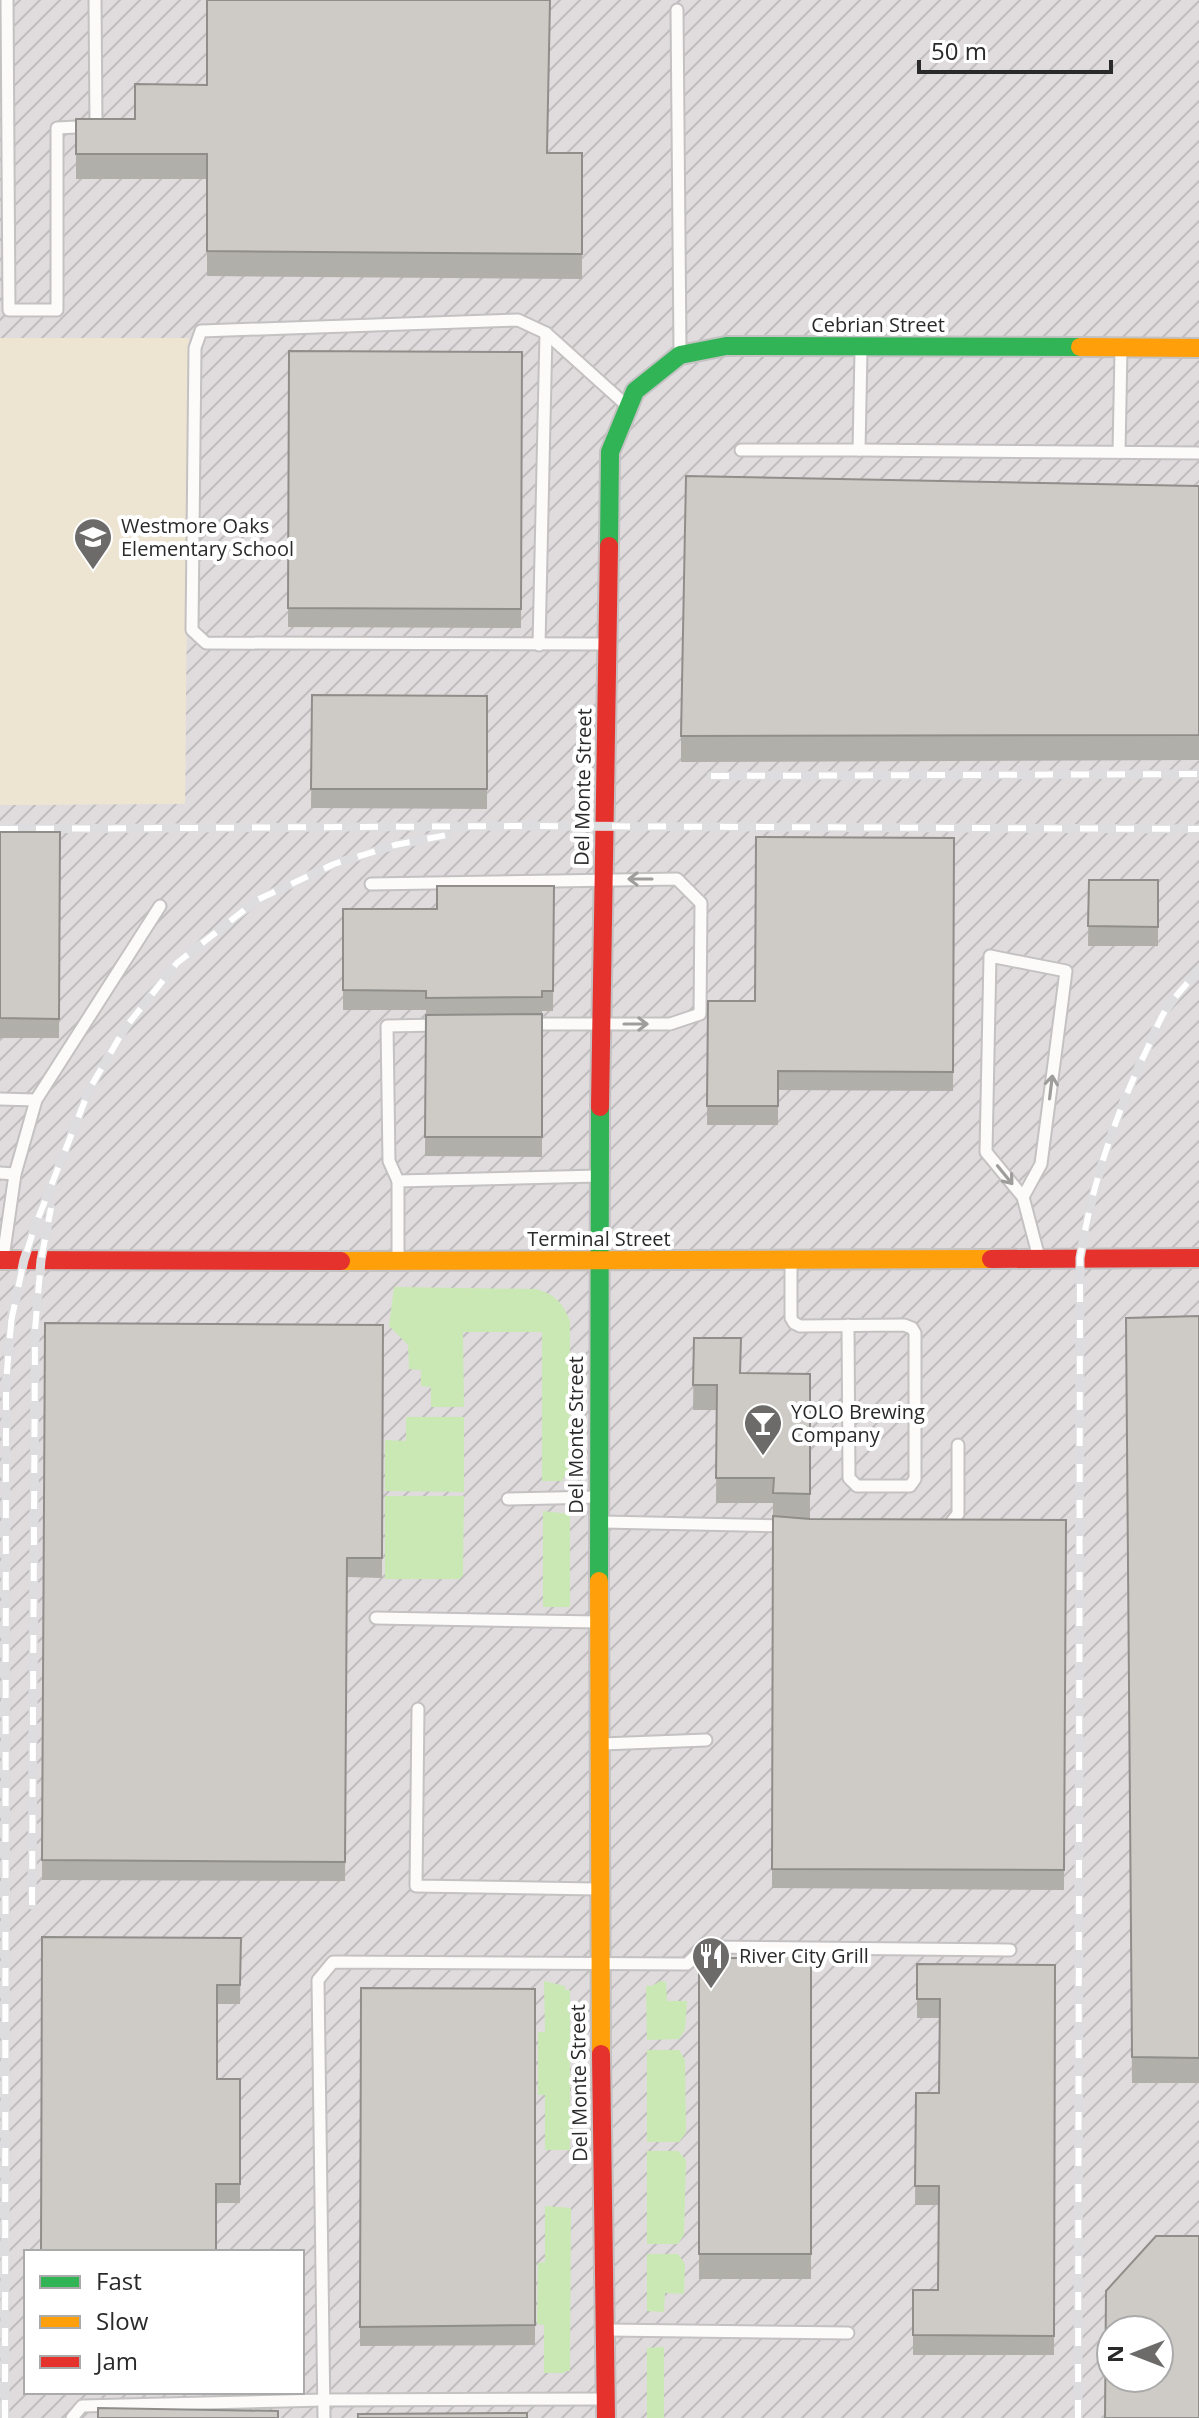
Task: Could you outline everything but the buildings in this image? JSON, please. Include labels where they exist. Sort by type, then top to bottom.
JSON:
[{"type":"street","name":"Cebrian Street","points":[[610,452],[635,391],[680,355],[726,346],[1199,348]]},
{"type":"street","name":"Del Monte Street","points":[[606,2409],[600,1963],[598,1261],[610,452]]},
{"type":"street","name":"Terminal Street","points":[[1,1260],[1199,1258]]},
{"type":"lane","points":[[7,0],[9,310],[57,310],[57,128],[96,126],[95,0]]},
{"type":"lane","points":[[677,10],[680,355]]},
{"type":"lane","points":[[607,644],[206,643],[192,630],[195,348],[201,331],[518,320],[546,333],[628,408]]},
{"type":"lane","points":[[539,645],[546,333]]},
{"type":"lane","points":[[859,450],[861,346]]},
{"type":"lane","points":[[1119,452],[1121,347]]},
{"type":"lane","points":[[741,450],[1199,453]]},
{"type":"lane","points":[[371,884],[677,879],[701,903],[700,1014],[670,1024],[525,1024]]},
{"type":"lane","points":[[1,1260],[15,1174],[36,1100],[160,906]]},
{"type":"lane","points":[[1023,1197],[1041,1164],[1066,971],[990,956],[986,1152],[1023,1197],[1039,1258]]},
{"type":"lane","points":[[398,1261],[398,1181],[389,1161],[387,1026],[448,1025]]},
{"type":"lane","points":[[0,1099],[36,1100]]},
{"type":"lane","points":[[0,1173],[15,1174]]},
{"type":"lane","points":[[398,1181],[599,1176]]},
{"type":"lane","points":[[791,1260],[791,1318],[794,1323],[800,1326],[848,1325],[904,1325],[915,1333],[915,1479],[910,1486],[857,1486],[849,1478],[848,1325]]},
{"type":"lane","points":[[938,1531],[949,1528],[958,1514],[958,1445]]},
{"type":"lane","points":[[508,1499],[599,1497]]},
{"type":"lane","points":[[599,1522],[793,1526]]},
{"type":"lane","points":[[376,1618],[599,1622]]},
{"type":"lane","points":[[418,1709],[416,1886],[600,1890]]},
{"type":"lane","points":[[600,1744],[706,1740]]},
{"type":"lane","points":[[324,2418],[318,1980],[333,1962],[687,1964],[704,1947],[1010,1950]]},
{"type":"lane","points":[[604,2330],[848,2333]]},
{"type":"lane","points":[[72,2418],[82,2406],[323,2400],[606,2409]]},
{"type":"shaded area","points":[[0,0],[1199,0],[1199,2418],[0,2418],[0,805],[185,803],[189,339],[0,338]]},
{"type":"shaded area","name":"Westmore Oaks Elementary School","points":[[0,338],[189,338],[185,804],[0,805]]},
{"type":"green space","points":[[394,1287],[535,1289],[557,1300],[570,1321],[570,1477],[563,1477],[563,1481],[542,1481],[542,1332],[463,1332],[464,1407],[431,1407],[431,1387],[421,1386],[421,1370],[409,1369],[408,1345],[389,1326]]},
{"type":"green space","points":[[406,1417],[464,1417],[464,1492],[385,1491],[385,1440],[406,1441]]},
{"type":"green space","points":[[385,1496],[464,1496],[463,1575],[460,1579],[385,1579]]},
{"type":"green space","points":[[543,1511],[570,1514],[570,1607],[543,1607]]},
{"type":"green space","points":[[544,1981],[570,1990],[570,2150],[545,2150],[545,2095],[538,2095],[538,2032],[545,2032]]},
{"type":"green space","points":[[666,1982],[667,2001],[687,2001],[685,2030],[679,2039],[647,2040],[646,1986]]},
{"type":"green space","points":[[647,2050],[679,2050],[685,2060],[686,2133],[679,2142],[647,2142]]},
{"type":"green space","points":[[647,2151],[678,2151],[686,2160],[684,2235],[678,2244],[647,2244]]},
{"type":"green space","points":[[545,2206],[571,2208],[570,2371],[565,2373],[544,2373],[544,2325],[537,2324],[538,2263],[545,2262]]},
{"type":"green space","points":[[647,2254],[678,2254],[685,2264],[684,2294],[665,2293],[664,2312],[647,2311]]},
{"type":"green space","points":[[664,2347],[664,2418],[647,2418],[647,2348]]},
{"type":"railway","points":[[711,776],[1199,774]]},
{"type":"railway","points":[[0,829],[530,826],[1199,829]]},
{"type":"railway","points":[[11,1322],[24,1260],[35,1226],[90,1088],[125,1028],[177,963],[257,900],[334,864],[395,845],[447,835]]},
{"type":"railway","points":[[1078,2418],[1080,1258],[1098,1177],[1125,1098],[1164,1013],[1199,970]]},
{"type":"railway","points":[[32,1905],[35,1330],[41,1260],[51,1208]]},
{"type":"railway","points":[[5,2418],[6,1382],[12,1313]]},
{"type":"traffic: fast","points":[[609,546],[610,452],[635,391],[680,355],[726,346],[1080,347]]},
{"type":"traffic: fast","points":[[599,1581],[600,1107]]},
{"type":"traffic: slow","points":[[1080,347],[1199,348]]},
{"type":"traffic: slow","points":[[341,1261],[991,1259]]},
{"type":"traffic: slow","points":[[599,1581],[601,2054]]},
{"type":"traffic: jam","points":[[600,1107],[609,546]]},
{"type":"traffic: jam","points":[[991,1259],[1199,1258]]},
{"type":"traffic: jam","points":[[0,1260],[341,1261]]},
{"type":"traffic: jam","points":[[601,2054],[606,2418]]},
{"type":"place","name":"Westmore Oaks Elementary School","points":[[93,571]]},
{"type":"place","name":"YOLO Brewing Company","points":[[763,1457]]},
{"type":"place","name":"River City Grill","points":[[711,1990]]}]
